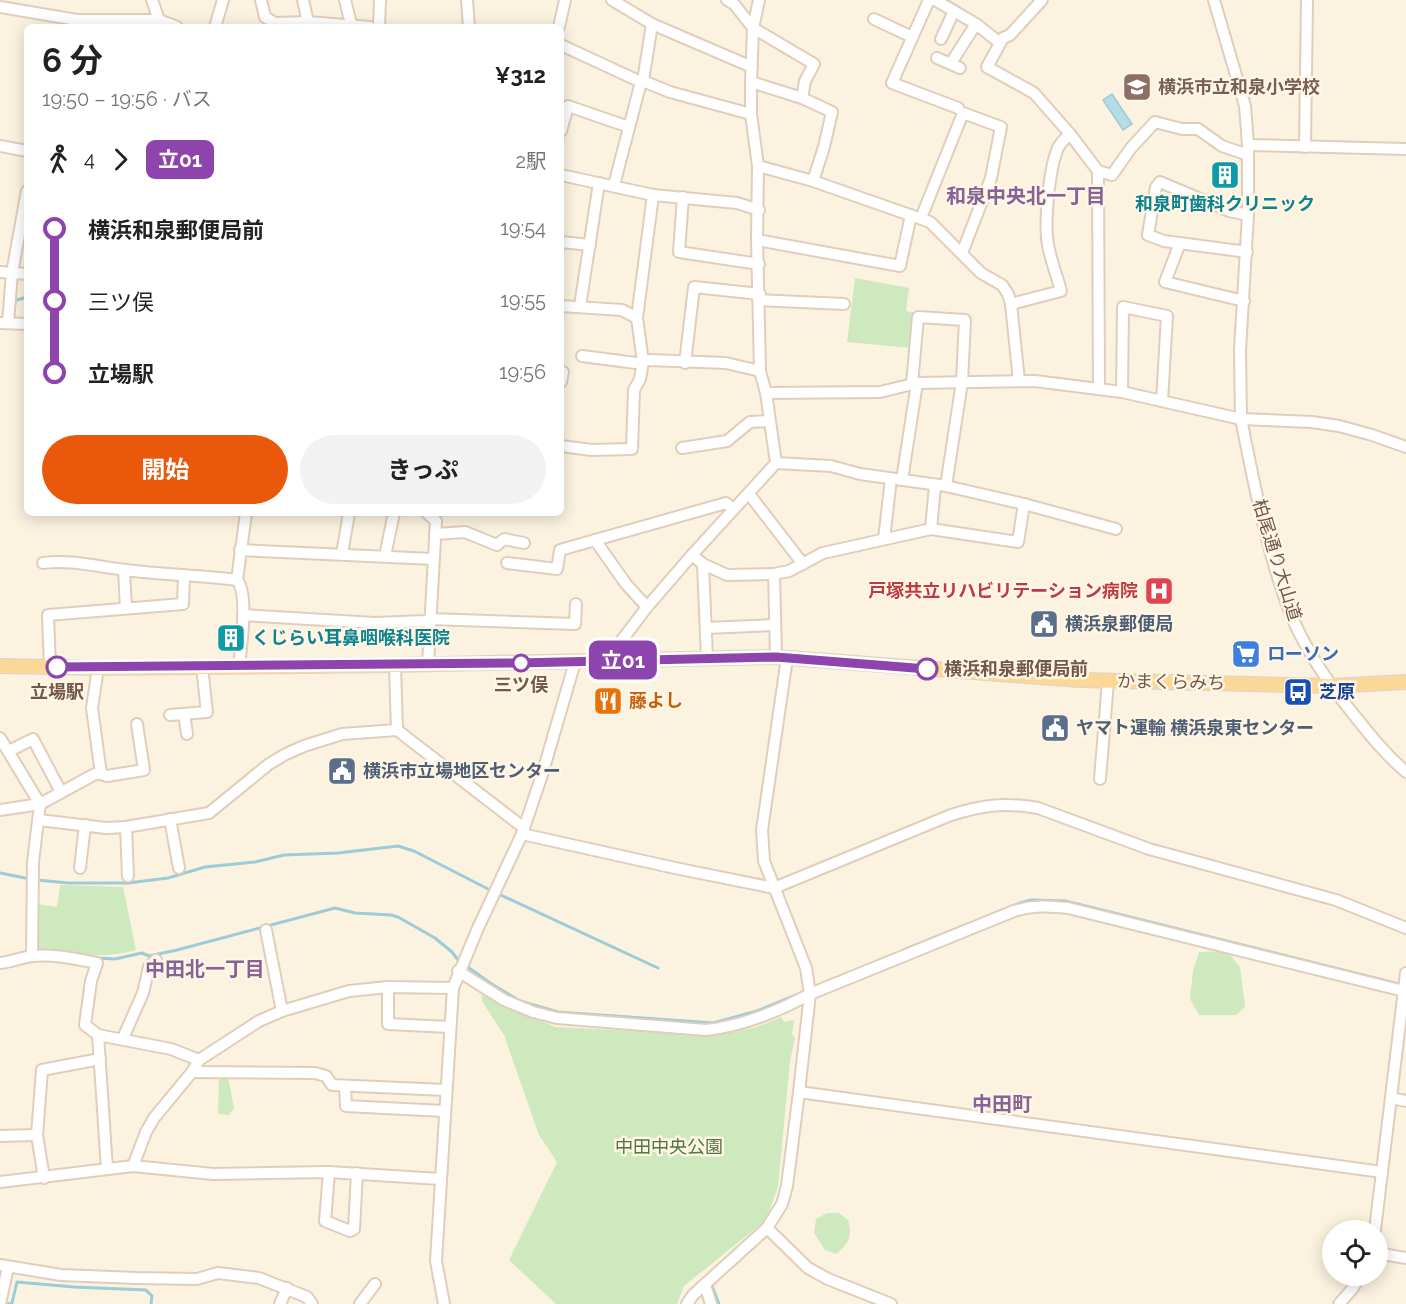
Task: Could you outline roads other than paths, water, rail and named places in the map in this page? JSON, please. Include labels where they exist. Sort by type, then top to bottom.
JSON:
[{"type":"main road","name":"かまくらみち","points":[[0,666],[202,667],[781,658],[1108,681],[1331,686],[1406,682]]},
{"type":"street","points":[[152,0],[159,20]]},
{"type":"street","points":[[216,24],[223,7],[223,0]]},
{"type":"street","points":[[261,0],[265,17],[275,23],[351,24],[345,0]]},
{"type":"street","points":[[303,0],[308,22]]},
{"type":"street","points":[[379,24],[380,0]]},
{"type":"street","points":[[467,0],[469,24]]},
{"type":"street","points":[[560,24],[565,0]]},
{"type":"street","points":[[612,0],[652,24],[752,67]]},
{"type":"street","points":[[727,0],[734,4],[753,28],[814,64],[805,81],[802,98]]},
{"type":"street","points":[[759,0],[753,28],[751,114],[758,166],[760,371],[766,393],[776,463]]},
{"type":"street","points":[[958,108],[892,83],[912,37],[935,0],[976,24],[1000,44]]},
{"type":"street","points":[[1042,0],[1010,35],[1003,38],[987,67],[1034,93],[1070,134],[1098,171],[1112,176],[1131,148],[1155,122],[1182,129],[1198,129],[1222,146],[1248,150],[1305,147],[1406,149]]},
{"type":"street","name":"柏尾通り大山道","points":[[1214,0],[1245,106],[1248,215],[1240,350],[1241,419],[1265,532],[1289,611],[1307,648],[1331,686],[1378,745],[1406,772]]},
{"type":"street","points":[[1305,147],[1307,0]]},
{"type":"street","points":[[0,7],[77,20],[159,20],[169,24]]},
{"type":"street","points":[[941,39],[954,11]]},
{"type":"street","points":[[874,19],[912,37]]},
{"type":"street","points":[[614,185],[642,82],[652,24]]},
{"type":"street","points":[[937,58],[956,65],[976,24]]},
{"type":"street","points":[[564,46],[642,82],[751,114]]},
{"type":"street","points":[[751,82],[802,98],[832,112],[813,181]]},
{"type":"street","points":[[564,120],[568,106],[629,127]]},
{"type":"street","points":[[757,240],[900,266],[916,217],[963,113],[1001,127],[991,178],[962,253]]},
{"type":"street","points":[[1011,304],[1061,291],[1048,245],[1047,225],[1049,191],[1058,147],[1070,134]]},
{"type":"street","points":[[0,146],[24,150]]},
{"type":"street","points":[[758,166],[813,181],[930,222],[981,273],[1002,285],[1008,294],[1019,381]]},
{"type":"street","points":[[1098,171],[1099,389]]},
{"type":"street","points":[[564,176],[653,195],[737,203],[759,210]]},
{"type":"street","points":[[1247,252],[1164,241],[1148,235],[1156,187],[1160,182],[1229,211],[1248,215]]},
{"type":"street","points":[[580,306],[599,183]]},
{"type":"street","points":[[564,446],[592,450],[632,449],[633,390],[640,379],[643,362],[637,318],[653,195]]},
{"type":"street","points":[[683,197],[679,252],[759,264]]},
{"type":"street","points":[[24,207],[12,273],[10,308],[4,323],[24,324]]},
{"type":"street","points":[[564,242],[590,245]]},
{"type":"street","points":[[1180,243],[1165,282],[1244,301]]},
{"type":"street","points":[[0,272],[24,274]]},
{"type":"street","points":[[685,363],[694,287],[759,297],[844,304]]},
{"type":"street","points":[[564,306],[622,310],[637,318]]},
{"type":"street","points":[[1122,392],[1122,307],[1167,316],[1162,401]]},
{"type":"street","points":[[885,539],[914,383],[918,317],[965,320],[962,382],[931,529]]},
{"type":"street","points":[[582,356],[636,363],[649,360],[726,363],[760,371]]},
{"type":"street","points":[[766,393],[880,392],[914,383],[1019,381],[1122,392],[1241,419],[1312,422],[1339,426],[1406,447]]},
{"type":"street","points":[[682,448],[727,441],[750,422],[769,421]]},
{"type":"street","points":[[776,463],[831,466],[860,474],[941,486],[1023,504],[1116,529]]},
{"type":"street","points":[[606,661],[647,607],[776,463]]},
{"type":"street","points":[[749,494],[803,564]]},
{"type":"street","points":[[507,563],[557,569],[560,550],[726,502],[733,509]]},
{"type":"street","points":[[692,555],[703,564],[727,575],[774,574],[789,572],[823,553],[931,529],[1018,542],[1023,504]]},
{"type":"street","points":[[237,580],[246,516]]},
{"type":"street","points":[[342,554],[348,516]]},
{"type":"street","points":[[385,556],[393,516]]},
{"type":"street","points":[[428,664],[436,521],[430,516]]},
{"type":"street","points":[[435,534],[465,532],[497,545],[504,540],[524,543]]},
{"type":"street","points":[[595,540],[626,584],[647,607]]},
{"type":"street","points":[[240,550],[433,559]]},
{"type":"street","points":[[43,562],[82,563],[124,570],[237,580],[242,585],[240,666]]},
{"type":"street","points":[[703,564],[707,659]]},
{"type":"street","points":[[124,570],[126,608]]},
{"type":"street","points":[[687,1304],[693,1295],[767,1228],[782,1204],[787,1186],[800,1092],[809,990],[806,968],[764,861],[762,830],[781,658],[774,625],[774,574]]},
{"type":"street","points":[[50,667],[48,615],[183,604],[184,575]]},
{"type":"street","points":[[243,615],[375,623],[430,619],[574,624],[576,604]]},
{"type":"street","points":[[706,628],[774,625]]},
{"type":"street","points":[[444,1304],[436,1261],[453,988],[459,970],[523,831],[575,662]]},
{"type":"street","points":[[395,665],[397,730]]},
{"type":"street","points":[[170,716],[207,712],[202,667]]},
{"type":"street","points":[[98,668],[92,708],[101,774]]},
{"type":"street","points":[[1100,779],[1108,681]]},
{"type":"street","points":[[184,714],[187,734]]},
{"type":"street","points":[[0,810],[40,804],[96,774],[107,776],[144,770],[137,724]]},
{"type":"street","points":[[39,820],[106,828],[126,827],[209,813],[256,777],[269,764],[285,754],[342,734],[397,730],[523,831],[675,868],[774,888],[951,815],[978,807],[1020,804],[1038,808],[1149,849],[1336,900],[1406,928]]},
{"type":"street","points":[[0,738],[40,804],[33,862],[32,956]]},
{"type":"street","points":[[9,751],[33,739],[61,792]]},
{"type":"street","points":[[170,819],[179,868]]},
{"type":"street","points":[[80,868],[85,825]]},
{"type":"street","points":[[126,827],[128,876]]},
{"type":"street","points":[[459,970],[504,1000],[533,1012],[557,1018],[706,1030],[731,1028],[793,1004],[809,990],[1014,911],[1041,906],[1068,908],[1404,991]]},
{"type":"street","points":[[266,930],[282,1011]]},
{"type":"street","points":[[0,963],[14,962],[32,956],[59,957],[97,963],[91,981],[85,1025],[98,1035],[171,1049],[199,1060]]},
{"type":"street","points":[[123,1038],[143,993],[149,967],[156,960]]},
{"type":"street","points":[[1376,1220],[1406,973]]},
{"type":"street","points":[[388,987],[388,1024],[450,1027]]},
{"type":"street","points":[[133,1166],[154,1118],[192,1072],[199,1060],[240,1032],[282,1011],[350,991],[388,987],[453,988]]},
{"type":"street","points":[[98,1035],[107,1168]]},
{"type":"street","points":[[44,1178],[37,1135],[42,1070],[100,1059]]},
{"type":"street","points":[[192,1072],[315,1073],[326,1076],[332,1085],[446,1090]]},
{"type":"street","points":[[345,1086],[346,1106],[444,1111]]},
{"type":"street","points":[[800,1092],[1382,1172]]},
{"type":"street","points":[[1392,1098],[1406,1101]]},
{"type":"street","points":[[0,1136],[37,1135]]},
{"type":"street","points":[[0,1182],[133,1166],[213,1174],[329,1172],[440,1179]]},
{"type":"street","points":[[329,1172],[326,1221],[350,1231],[354,1229],[357,1173]]},
{"type":"street","points":[[767,1228],[808,1268],[828,1279],[891,1304]]},
{"type":"street","points":[[1388,1255],[1406,1258]]},
{"type":"street","points":[[0,1304],[4,1266],[61,1275],[197,1278],[218,1273],[259,1278],[307,1297],[312,1304]]},
{"type":"street","points":[[360,1304],[375,1284]]},
{"type":"street","points":[[705,1285],[711,1304]]},
{"type":"street","points":[[1339,1304],[1354,1286]]},
{"type":"street","points":[[280,1304],[287,1288]]},
{"type":"water","points":[[1112,94],[1132,124],[1123,130],[1103,100]]},
{"type":"waterway","points":[[946,0],[960,8]]},
{"type":"waterway","points":[[14,301],[24,298]]},
{"type":"waterway","points":[[37,880],[68,883],[128,883],[168,878],[205,867],[255,862],[284,855],[338,853],[398,846],[414,851],[490,890],[658,968]]},
{"type":"waterway","points":[[0,873],[30,879]]},
{"type":"waterway","points":[[906,949],[1020,903],[1031,900],[1065,901],[1395,983]]},
{"type":"waterway","points":[[97,958],[115,959],[142,953],[149,956],[335,908],[355,913],[398,917],[435,938],[458,960],[520,1001],[558,1012],[713,1023],[757,1011],[806,991]]},
{"type":"waterway","points":[[8,1304],[12,1303],[17,1282],[146,1290],[152,1296],[151,1304]]},
{"type":"waterway","points":[[712,1286],[719,1304]]},
{"type":"place","name":"横浜市立和泉小学校","points":[[1137,87]]},
{"type":"place","name":"和泉町歯科クリニック","points":[[1225,175]]},
{"type":"place","name":"戸塚共立リハビリテーション病院","points":[[1159,591]]},
{"type":"place","name":"横浜泉郵便局","points":[[1044,624]]},
{"type":"place","name":"くじらい耳鼻咽喉科医院","points":[[231,638]]},
{"type":"place","name":"ローソン","points":[[1246,654]]},
{"type":"place","name":"三ツ俣","points":[[521,663]]},
{"type":"place","name":"立場駅","points":[[57,667]]},
{"type":"place","name":"横浜和泉郵便局前","points":[[927,669]]},
{"type":"place","name":"芝原","points":[[1298,692]]},
{"type":"place","name":"藤よし","points":[[608,701]]},
{"type":"place","name":"ヤマト運輸 横浜泉東センター","points":[[1055,728]]},
{"type":"place","name":"横浜市立場地区センター","points":[[342,771]]},
{"type":"district","name":"和泉中央北一丁目","points":[[1026,196]]},
{"type":"district","name":"中田北一丁目","points":[[205,969]]},
{"type":"district","name":"中田町","points":[[1002,1104]]},
{"type":"park label","name":"中田中央公園","points":[[669,1147]]}]
